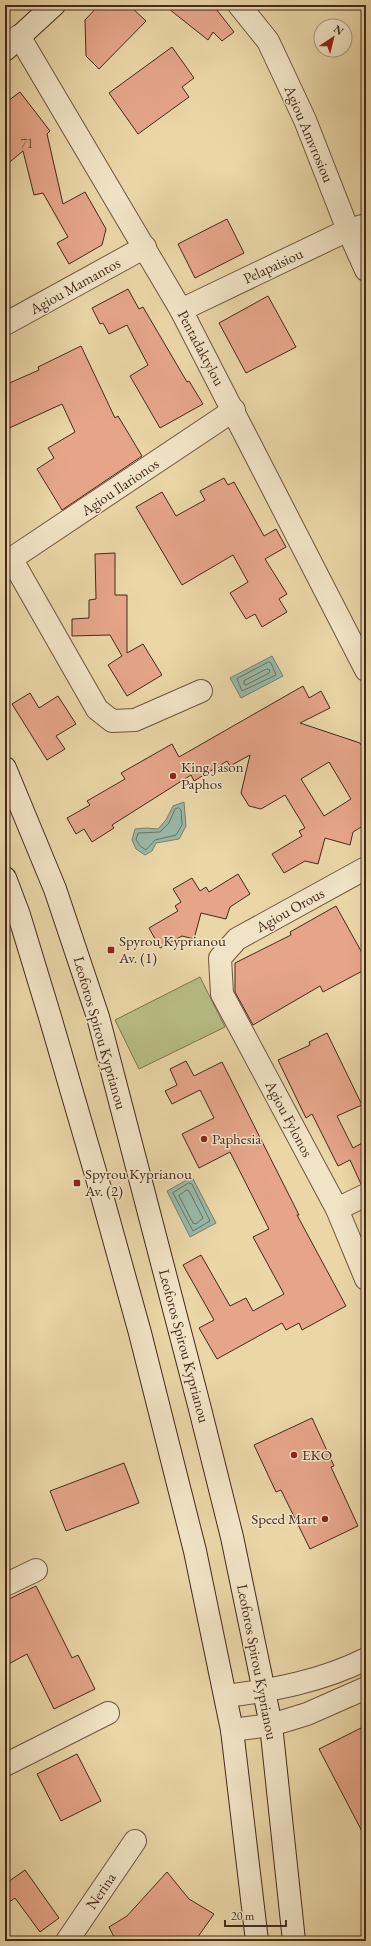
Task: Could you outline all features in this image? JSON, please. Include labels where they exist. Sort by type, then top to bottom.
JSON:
[{"type":"street","points":[[12,43],[54,5]]},
{"type":"street","name":"Agiou Amvrosiou","points":[[239,5],[268,41],[357,228],[366,270]]},
{"type":"street","name":"Pentadaktylou","points":[[12,43],[144,247],[181,310],[234,410],[366,670]]},
{"type":"street","name":"Pelapaisiou","points":[[181,310],[357,228]]},
{"type":"street","name":"Agiou Mamantos","points":[[5,324],[144,247]]},
{"type":"street","name":"Agiou Ilarionos","points":[[8,562],[234,410]]},
{"type":"street","points":[[8,562],[97,709],[112,721],[135,720],[201,691]]},
{"type":"street","name":"Leoforos Spirou Kyprianou","points":[[5,768],[55,889],[98,1017],[232,1537],[271,1725],[294,1941]]},
{"type":"street","name":"Agiou Orous","points":[[220,958],[237,939],[366,868]]},
{"type":"street","points":[[5,878],[19,915],[52,1025],[140,1333],[195,1551],[232,1730],[257,1941]]},
{"type":"street","name":"Agiou Fylonos","points":[[220,958],[222,994],[337,1209],[366,1279]]},
{"type":"street","points":[[337,1209],[366,1195]]},
{"type":"street","points":[[5,1585],[36,1570]]},
{"type":"street","points":[[226,1696],[265,1691],[333,1674],[366,1660]]},
{"type":"street","points":[[232,1730],[271,1725],[307,1714],[366,1688]]},
{"type":"street","points":[[5,1764],[108,1713]]},
{"type":"street","name":"Nerina","points":[[67,1941],[136,1841]]},
{"type":"green space","points":[[200,977],[225,1027],[139,1069],[115,1020]]},
{"type":"water","points":[[272,656],[283,676],[241,698],[230,678]]},
{"type":"water","points":[[184,802],[186,826],[179,839],[156,843],[152,851],[145,855],[136,849],[132,840],[135,829],[158,829],[166,820],[173,806]]},
{"type":"water","points":[[192,1177],[216,1223],[190,1237],[167,1191]]},
{"type":"building","points":[[99,5],[129,5],[146,21],[99,69],[86,56],[85,20]]},
{"type":"building","points":[[164,5],[213,5],[234,32],[222,41],[213,32],[208,40]]},
{"type":"building","points":[[172,47],[194,78],[182,87],[189,97],[138,134],[109,93]]},
{"type":"building","points":[[20,92],[50,131],[47,134],[63,204],[85,192],[106,229],[102,245],[69,264],[57,243],[68,237],[43,193],[34,195],[23,151],[5,166],[5,103]]},
{"type":"building","points":[[227,219],[244,253],[195,278],[178,244]]},
{"type":"building","points":[[128,289],[139,309],[143,307],[187,382],[189,381],[203,404],[160,428],[130,376],[148,365],[127,325],[109,334],[103,323],[100,324],[92,308]]},
{"type":"building","points":[[268,296],[296,347],[246,373],[219,323]]},
{"type":"building","points":[[81,346],[115,418],[118,416],[142,456],[62,510],[37,469],[54,458],[48,448],[75,432],[62,404],[5,430],[5,385],[39,370],[38,367]]},
{"type":"building","points":[[224,478],[228,485],[234,482],[264,536],[276,529],[286,547],[265,559],[287,594],[279,599],[287,612],[262,627],[255,614],[246,619],[230,593],[248,582],[233,555],[182,585],[136,507],[162,492],[176,516],[205,500],[200,491]]},
{"type":"building","points":[[115,553],[115,595],[127,595],[127,653],[143,644],[162,675],[127,696],[108,665],[122,656],[110,635],[72,636],[72,619],[89,618],[89,600],[96,599],[95,554]]},
{"type":"building","points":[[303,686],[309,698],[321,691],[330,708],[300,723],[360,743],[366,754],[366,824],[353,832],[350,845],[325,838],[318,864],[305,861],[284,873],[272,854],[302,836],[299,831],[305,828],[285,795],[261,809],[249,806],[241,793],[250,755],[230,766],[227,761],[194,781],[191,775],[112,825],[114,828],[92,842],[84,829],[76,834],[67,818],[90,805],[87,801],[125,779],[121,773],[172,744],[179,757]],"holes":[[[329,762],[351,799],[324,816],[301,779]]]},
{"type":"building","points":[[30,693],[39,708],[58,696],[76,724],[56,736],[65,749],[47,760],[12,704]]},
{"type":"building","points":[[238,874],[250,894],[230,907],[226,919],[201,913],[194,939],[182,936],[160,948],[149,928],[178,911],[175,906],[181,902],[173,889],[192,878],[200,891],[206,887],[209,892]]},
{"type":"building","points":[[336,906],[366,960],[366,969],[323,992],[320,986],[253,1025],[235,992],[235,963],[291,935],[290,932]]},
{"type":"building","points":[[327,1033],[362,1105],[337,1116],[353,1148],[366,1141],[366,1183],[361,1184],[350,1160],[338,1166],[312,1114],[306,1118],[278,1060],[310,1045],[309,1042]]},
{"type":"building","points":[[186,1061],[194,1076],[222,1062],[299,1215],[297,1215],[346,1306],[302,1330],[299,1323],[286,1330],[282,1323],[217,1359],[199,1328],[214,1320],[183,1265],[201,1255],[230,1306],[246,1298],[253,1311],[284,1294],[253,1237],[269,1229],[230,1152],[199,1168],[182,1134],[214,1118],[200,1090],[172,1104],[165,1091],[177,1085],[170,1069]]},
{"type":"building","points":[[312,1418],[334,1466],[331,1467],[358,1526],[310,1549],[281,1490],[276,1492],[254,1445]]},
{"type":"building","points":[[124,1463],[139,1503],[66,1531],[50,1491]]},
{"type":"building","points":[[36,1586],[72,1658],[78,1655],[95,1689],[54,1709],[27,1654],[5,1666],[5,1601]]},
{"type":"building","points":[[361,1728],[366,1737],[366,1839],[319,1749]]},
{"type":"building","points":[[77,1754],[101,1801],[61,1821],[37,1774]]},
{"type":"building","points":[[25,1870],[59,1918],[40,1932],[15,1898],[5,1905],[5,1884]]},
{"type":"building","points":[[167,1872],[189,1899],[214,1914],[195,1941],[116,1941],[109,1927],[127,1916]]},
{"type":"place","name":"King Jason Paphos","points":[[173,776]]},
{"type":"place","name":"Spyrou Kyprianou Av. (1)","points":[[111,950]]},
{"type":"place","name":"Paphesia","points":[[204,1139]]},
{"type":"place","name":"Spyrou Kyprianou Av. (2)","points":[[77,1183]]},
{"type":"place","name":"EKO","points":[[294,1455]]},
{"type":"place","name":"Speed Mart","points":[[325,1519]]}]
